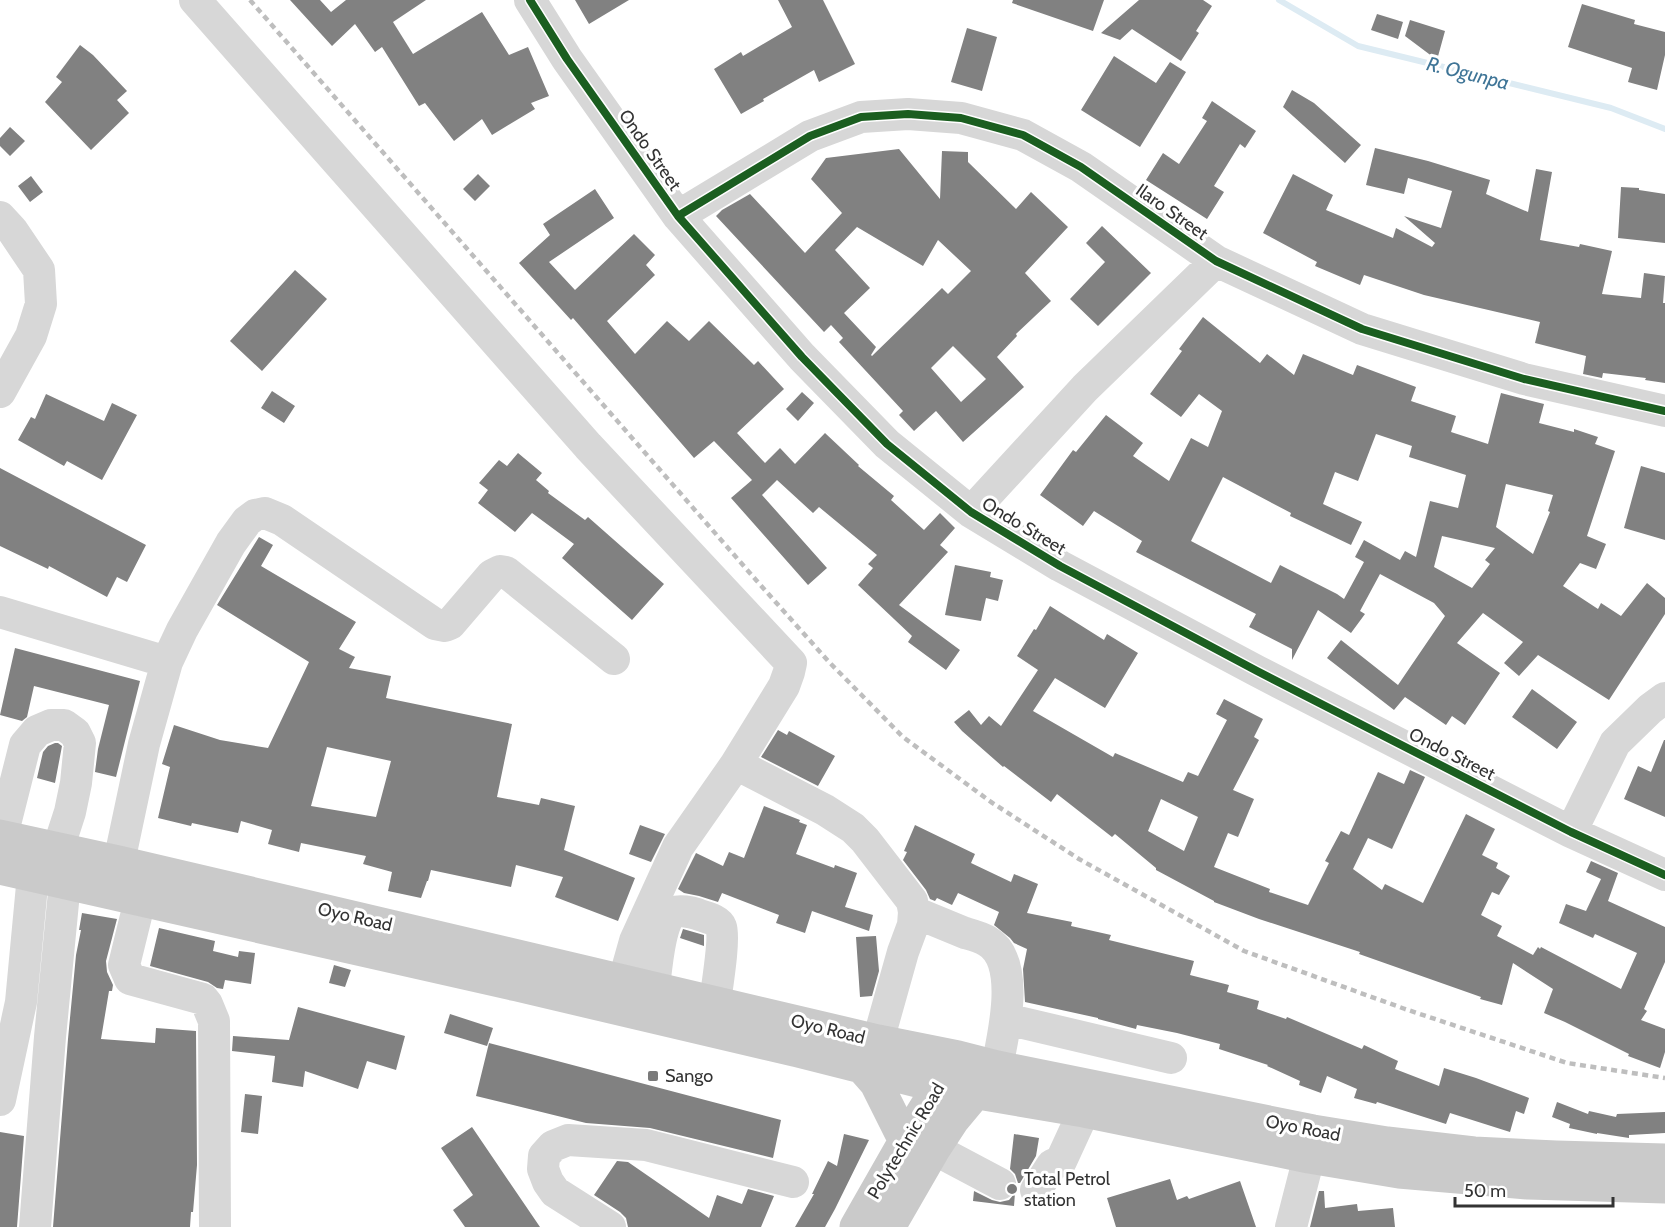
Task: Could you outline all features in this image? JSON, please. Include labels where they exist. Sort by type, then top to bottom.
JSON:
[{"type":"main road","name":"Oyo Road","points":[[1,847],[52,871],[140,900],[517,985],[869,1054],[958,1057],[997,1067],[1313,1131],[1387,1143],[1474,1153],[1665,1160]]},
{"type":"main road","name":"Oyo Road","points":[[52,871],[119,862],[639,983],[715,1002],[869,1054],[937,1086],[1084,1111],[1309,1157],[1399,1172],[1516,1182],[1665,1187]]},
{"type":"main road","points":[[869,1054],[876,1083],[919,1145]]},
{"type":"main road","name":"Polytechnic Road","points":[[889,1227],[919,1145],[937,1086],[958,1057]]},
{"type":"main road","name":"Polytechnic Road","points":[[856,1227],[919,1145],[953,1120],[997,1067]]},
{"type":"street","points":[[195,0],[588,446],[790,663],[784,686],[736,764],[678,847],[635,941],[639,983]]},
{"type":"street","name":"Ondo Street","points":[[530,0],[567,59],[678,216],[802,357],[887,444],[971,512],[1060,566],[1257,672],[1571,832],[1665,875]]},
{"type":"street","name":"Ilaro Street","points":[[678,216],[810,136],[861,117],[908,114],[961,118],[1023,135],[1081,167],[1216,261],[1362,329],[1524,379],[1665,411]]},
{"type":"street","points":[[0,217],[12,230],[39,270],[41,304],[31,336],[0,392]]},
{"type":"street","name":"Ilaro Street","points":[[971,512],[1085,387],[1216,261]]},
{"type":"street","points":[[119,862],[144,744],[166,662],[231,543],[247,521],[255,515],[265,513],[282,520],[435,624],[445,626],[450,624],[492,574],[500,571],[506,572],[614,659]]},
{"type":"street","points":[[0,612],[166,662]]},
{"type":"street","points":[[1571,832],[1615,743],[1650,708],[1665,698]]},
{"type":"street","points":[[0,1100],[21,1002],[12,958],[52,871],[70,813],[76,783],[80,743],[75,733],[64,725],[51,725],[38,731],[25,745],[1,847]]},
{"type":"street","points":[[736,764],[825,810],[853,828],[866,840],[912,901],[914,926],[869,1054]]},
{"type":"street","points":[[35,1227],[57,968],[52,871]]},
{"type":"street","points":[[140,900],[124,964],[130,979],[203,999],[214,1021],[215,1227]]},
{"type":"street","points":[[639,983],[668,916],[674,912],[693,913],[717,922],[721,927],[715,1002]]},
{"type":"street","points":[[914,912],[988,942],[998,952],[1008,984],[1006,1019],[997,1067]]},
{"type":"street","points":[[12,958],[57,968]]},
{"type":"street","points":[[1006,1019],[1172,1058]]},
{"type":"street","points":[[1036,1190],[1052,1165],[1061,1161],[1084,1111]]},
{"type":"street","points":[[610,1227],[555,1192],[543,1169],[544,1156],[553,1146],[568,1140],[646,1145],[794,1182]]},
{"type":"street","points":[[919,1145],[1000,1184]]},
{"type":"street","points":[[1291,1227],[1309,1157]]},
{"type":"building","points":[[290,0],[320,0],[331,12],[346,0],[426,0],[393,22],[413,54],[482,12],[509,55],[528,47],[549,96],[531,103],[535,109],[492,135],[482,119],[454,141],[425,103],[419,106],[382,47],[375,52],[355,24],[332,46]]},
{"type":"building","points":[[575,0],[629,0],[589,24]]},
{"type":"building","points":[[778,0],[823,0],[855,64],[819,82],[814,70],[741,114],[714,69],[741,52],[743,56],[792,27]]},
{"type":"building","points":[[1013,0],[1104,0],[1093,31],[1012,3]]},
{"type":"building","points":[[1139,0],[1203,0],[1212,6],[1196,31],[1199,33],[1181,61],[1132,29],[1120,40],[1101,33]]},
{"type":"building","points":[[1582,4],[1635,20],[1634,24],[1665,32],[1665,55],[1657,90],[1628,82],[1632,68],[1568,47]]},
{"type":"building","points":[[1377,14],[1403,22],[1398,39],[1371,30]]},
{"type":"building","points":[[1410,20],[1445,31],[1437,60],[1405,36]]},
{"type":"building","points":[[967,28],[997,37],[982,91],[951,82]]},
{"type":"building","points":[[80,45],[93,55],[127,91],[117,100],[129,113],[91,150],[45,102],[62,82],[56,77]]},
{"type":"building","points":[[1114,56],[1156,83],[1170,62],[1186,72],[1140,147],[1081,110]]},
{"type":"building","points":[[1292,90],[1314,103],[1361,145],[1345,163],[1283,107]]},
{"type":"building","points":[[1212,101],[1256,131],[1245,148],[1240,144],[1214,186],[1224,192],[1207,219],[1146,180],[1163,153],[1179,164],[1207,121],[1202,118]]},
{"type":"building","points":[[10,127],[25,141],[10,156],[0,146],[0,138]]},
{"type":"building","points":[[1375,148],[1490,180],[1486,194],[1528,212],[1536,169],[1552,172],[1540,240],[1579,247],[1580,244],[1612,251],[1602,294],[1641,298],[1644,273],[1665,276],[1663,303],[1665,303],[1665,383],[1645,380],[1646,378],[1603,373],[1602,378],[1583,374],[1586,356],[1535,343],[1540,322],[1424,295],[1364,275],[1360,285],[1315,266],[1317,262],[1263,233],[1293,174],[1333,195],[1326,210],[1393,238],[1396,228],[1432,247],[1435,243],[1404,216],[1441,228],[1452,191],[1408,178],[1404,194],[1366,185]]},
{"type":"building","points":[[899,149],[940,199],[942,151],[968,152],[968,162],[1016,209],[1031,192],[1068,227],[1025,273],[1051,301],[1016,334],[1017,336],[997,357],[1024,387],[963,442],[936,411],[914,431],[899,415],[903,411],[839,342],[843,338],[831,325],[824,332],[716,216],[750,194],[805,253],[842,213],[811,179],[826,158]],"holes":[[[857,227],[923,266],[938,240],[971,271],[948,294],[942,288],[872,356],[876,347],[844,313],[870,288],[835,250]],[[953,346],[986,379],[961,402],[931,368]]]},
{"type":"building","points":[[478,174],[490,186],[475,201],[463,189]]},
{"type":"building","points":[[31,176],[43,192],[30,202],[18,186]]},
{"type":"building","points":[[1621,187],[1639,188],[1639,190],[1665,194],[1665,243],[1618,238]]},
{"type":"building","points":[[595,189],[614,218],[549,262],[575,290],[634,234],[655,255],[646,265],[655,275],[607,321],[635,354],[667,321],[689,341],[709,321],[754,365],[758,361],[784,389],[737,433],[765,463],[780,448],[795,464],[825,433],[858,466],[894,496],[891,500],[924,530],[940,513],[955,528],[940,545],[948,552],[899,605],[960,650],[946,670],[908,642],[912,636],[858,585],[873,568],[868,564],[877,555],[819,507],[813,513],[777,480],[762,495],[827,568],[808,585],[731,498],[752,480],[714,441],[694,458],[573,318],[571,320],[519,263],[550,235],[543,224]]},
{"type":"building","points":[[1102,226],[1151,273],[1098,326],[1070,299],[1105,262],[1086,243]]},
{"type":"building","points":[[295,270],[327,299],[262,371],[230,341]]},
{"type":"building","points":[[1203,317],[1260,363],[1267,354],[1294,375],[1303,354],[1353,375],[1357,365],[1416,387],[1411,401],[1456,416],[1451,432],[1488,444],[1501,393],[1544,404],[1539,423],[1574,432],[1574,429],[1598,437],[1595,444],[1615,451],[1587,536],[1606,544],[1596,569],[1580,563],[1563,586],[1598,609],[1601,603],[1621,616],[1647,583],[1665,598],[1665,614],[1609,700],[1538,655],[1519,676],[1504,663],[1523,642],[1483,613],[1457,643],[1500,673],[1465,725],[1452,716],[1446,725],[1405,697],[1394,710],[1327,658],[1341,640],[1398,685],[1445,616],[1434,603],[1380,574],[1360,611],[1365,614],[1351,633],[1318,610],[1292,660],[1292,649],[1249,627],[1256,614],[1136,552],[1142,541],[1094,511],[1083,526],[1040,495],[1073,450],[1076,452],[1106,415],[1143,443],[1133,456],[1169,481],[1191,438],[1208,447],[1222,411],[1199,394],[1181,417],[1150,394],[1182,351],[1179,349]],"holes":[[[1376,434],[1412,446],[1409,457],[1466,475],[1458,508],[1430,501],[1416,557],[1405,551],[1400,560],[1364,540],[1355,557],[1364,562],[1344,599],[1280,565],[1271,583],[1191,541],[1223,477],[1291,513],[1290,516],[1351,545],[1362,522],[1323,504],[1335,472],[1358,481]],[[1506,484],[1553,495],[1548,511],[1550,512],[1533,554],[1496,527]],[[1442,536],[1495,548],[1485,560],[1490,564],[1472,588],[1434,567]]]},
{"type":"building","points":[[272,391],[295,406],[284,423],[261,408]]},
{"type":"building","points":[[802,392],[814,403],[798,421],[786,409]]},
{"type":"building","points":[[46,394],[104,421],[112,403],[137,415],[102,480],[67,461],[64,466],[18,440],[31,417],[35,419]]},
{"type":"building","points":[[518,453],[542,473],[536,480],[549,491],[548,493],[585,520],[588,517],[664,584],[632,620],[562,558],[574,544],[532,513],[515,532],[478,503],[488,490],[479,483],[499,460],[507,466]]},
{"type":"building","points":[[1641,466],[1665,473],[1665,540],[1624,528]]},
{"type":"building","points":[[0,468],[146,545],[127,582],[117,577],[107,597],[49,566],[48,569],[0,546]]},
{"type":"building","points":[[259,537],[273,545],[261,566],[356,622],[339,649],[355,657],[349,668],[391,676],[386,698],[512,724],[497,797],[539,805],[541,798],[575,806],[564,850],[635,878],[618,921],[555,897],[563,877],[516,865],[511,887],[431,870],[421,898],[388,891],[392,872],[363,864],[366,856],[301,843],[299,852],[268,844],[272,830],[241,821],[238,833],[158,818],[170,767],[162,764],[174,725],[220,740],[268,748],[309,662],[217,605]],"holes":[[[327,747],[391,761],[376,817],[311,806]]]},
{"type":"building","points":[[955,565],[991,572],[990,577],[1003,580],[998,601],[986,598],[981,621],[945,615]]},
{"type":"building","points":[[1050,606],[1104,640],[1107,634],[1138,653],[1105,708],[1055,678],[1033,711],[1113,757],[1115,753],[1183,782],[1188,772],[1198,776],[1227,720],[1216,714],[1224,699],[1263,719],[1254,737],[1259,740],[1233,790],[1254,799],[1238,837],[1228,833],[1214,867],[1270,889],[1269,892],[1308,905],[1329,863],[1325,861],[1341,831],[1349,835],[1378,772],[1404,784],[1410,770],[1425,777],[1392,849],[1368,838],[1353,869],[1382,890],[1385,884],[1423,903],[1466,814],[1495,829],[1482,855],[1498,863],[1496,868],[1510,876],[1499,895],[1492,892],[1481,915],[1502,926],[1497,936],[1533,955],[1538,947],[1540,949],[1541,947],[1621,989],[1637,953],[1595,934],[1593,938],[1559,923],[1566,904],[1586,911],[1601,879],[1586,872],[1591,861],[1618,873],[1608,901],[1665,927],[1665,962],[1644,1009],[1647,1011],[1641,1020],[1665,1029],[1665,1052],[1660,1068],[1628,1056],[1629,1054],[1544,1013],[1553,989],[1513,963],[1502,1005],[1480,999],[1481,997],[1359,954],[1360,952],[1214,902],[1156,870],[1115,834],[1112,837],[1057,794],[1051,802],[1003,767],[954,722],[969,710],[981,725],[989,716],[1001,726],[1038,670],[1017,656],[1034,629],[1036,630]],"holes":[[[1161,799],[1198,817],[1184,851],[1148,831]]]},
{"type":"building","points":[[15,648],[140,681],[116,777],[95,772],[109,705],[34,686],[27,717],[22,721],[0,715]]},
{"type":"building","points":[[1532,689],[1577,722],[1557,749],[1512,717]]},
{"type":"building","points":[[778,730],[787,735],[789,731],[835,756],[818,786],[761,757]]},
{"type":"building","points":[[1664,740],[1665,817],[1624,799],[1638,766],[1651,772]]},
{"type":"building","points":[[55,743],[62,746],[55,783],[37,778],[43,752]]},
{"type":"building","points":[[764,806],[807,825],[796,854],[834,868],[835,865],[857,873],[845,907],[873,915],[869,931],[812,911],[805,933],[776,923],[779,915],[722,893],[718,902],[684,893],[678,889],[696,853],[723,866],[729,852],[744,858]]},
{"type":"building","points":[[640,825],[665,834],[651,862],[629,854]]},
{"type":"building","points":[[915,825],[975,854],[971,863],[1011,882],[1014,874],[1038,884],[1027,913],[1072,922],[1071,926],[1111,935],[1109,940],[1194,961],[1190,975],[1229,985],[1227,992],[1259,1001],[1257,1009],[1286,1019],[1287,1017],[1362,1049],[1364,1045],[1398,1061],[1395,1069],[1439,1086],[1444,1068],[1529,1098],[1524,1114],[1516,1111],[1510,1132],[1450,1113],[1446,1124],[1377,1102],[1376,1104],[1354,1098],[1357,1089],[1327,1076],[1321,1093],[1299,1085],[1300,1081],[1268,1065],[1219,1049],[1220,1044],[1137,1025],[1136,1029],[1025,1002],[1023,969],[1027,949],[1014,943],[994,925],[999,912],[958,893],[952,905],[937,898],[935,901],[930,899],[926,890],[903,860],[907,852],[904,851]]},
{"type":"building","points":[[82,913],[117,919],[106,961],[107,972],[113,985],[112,991],[109,991],[101,1039],[155,1043],[156,1028],[196,1031],[197,1165],[190,1227],[53,1227],[68,1039]]},
{"type":"building","points":[[159,928],[215,941],[213,951],[238,957],[239,951],[255,953],[251,984],[225,980],[223,989],[217,988],[208,982],[150,966]]},
{"type":"building","points":[[683,929],[704,935],[704,946],[680,938]]},
{"type":"building","points":[[876,936],[879,971],[872,996],[860,997],[856,937]]},
{"type":"building","points":[[334,965],[351,970],[345,987],[329,983]]},
{"type":"building","points":[[298,1007],[405,1036],[396,1070],[367,1061],[358,1089],[305,1071],[303,1087],[272,1082],[275,1056],[232,1051],[233,1036],[289,1040]]},
{"type":"building","points":[[450,1014],[493,1028],[487,1046],[444,1033]]},
{"type":"building","points":[[489,1043],[781,1120],[773,1158],[650,1128],[586,1123],[476,1096]]},
{"type":"building","points":[[245,1094],[262,1096],[258,1134],[241,1132]]},
{"type":"building","points":[[1557,1102],[1588,1114],[1589,1111],[1616,1117],[1617,1114],[1665,1112],[1665,1133],[1629,1135],[1629,1138],[1569,1128],[1570,1124],[1552,1117]]},
{"type":"building","points":[[472,1127],[540,1227],[465,1227],[453,1210],[473,1195],[441,1148]]},
{"type":"building","points":[[0,1132],[24,1136],[17,1227],[0,1227]]},
{"type":"building","points":[[844,1134],[869,1140],[835,1209],[825,1227],[795,1227],[814,1194],[812,1194],[828,1161],[837,1166]]},
{"type":"building","points":[[1014,1134],[1039,1138],[1036,1156],[1020,1183],[1010,1169]]},
{"type":"building","points":[[617,1161],[628,1162],[709,1218],[717,1195],[742,1204],[748,1189],[774,1196],[761,1227],[628,1227],[626,1218],[620,1212],[594,1195]]},
{"type":"building","points":[[1170,1179],[1177,1200],[1187,1196],[1189,1199],[1240,1181],[1256,1227],[1116,1227],[1107,1198]]},
{"type":"building","points":[[974,1191],[1000,1202],[1009,1200],[1015,1193],[1014,1206],[973,1201]]},
{"type":"building","points":[[1319,1191],[1324,1191],[1325,1208],[1357,1204],[1358,1211],[1393,1208],[1395,1227],[1310,1227]]},
{"type":"waterway","name":"R. Ogunpa","points":[[1279,0],[1358,46],[1611,108],[1665,129]]},
{"type":"railway","points":[[250,0],[756,580],[829,662],[903,737],[991,802],[1079,859],[1244,951],[1405,1009],[1567,1063],[1665,1078]]},
{"type":"cycle path","points":[[530,0],[567,59],[678,216],[802,357],[887,444],[971,512],[1060,566],[1257,671],[1571,832],[1665,875]]},
{"type":"cycle path","points":[[678,216],[810,136],[861,117],[908,114],[961,118],[1023,135],[1081,167],[1216,261],[1362,329],[1524,379],[1665,411]]},
{"type":"place","name":"Sango","points":[[653,1076]]},
{"type":"place","name":"Total Petrol station","points":[[1012,1189]]}]
